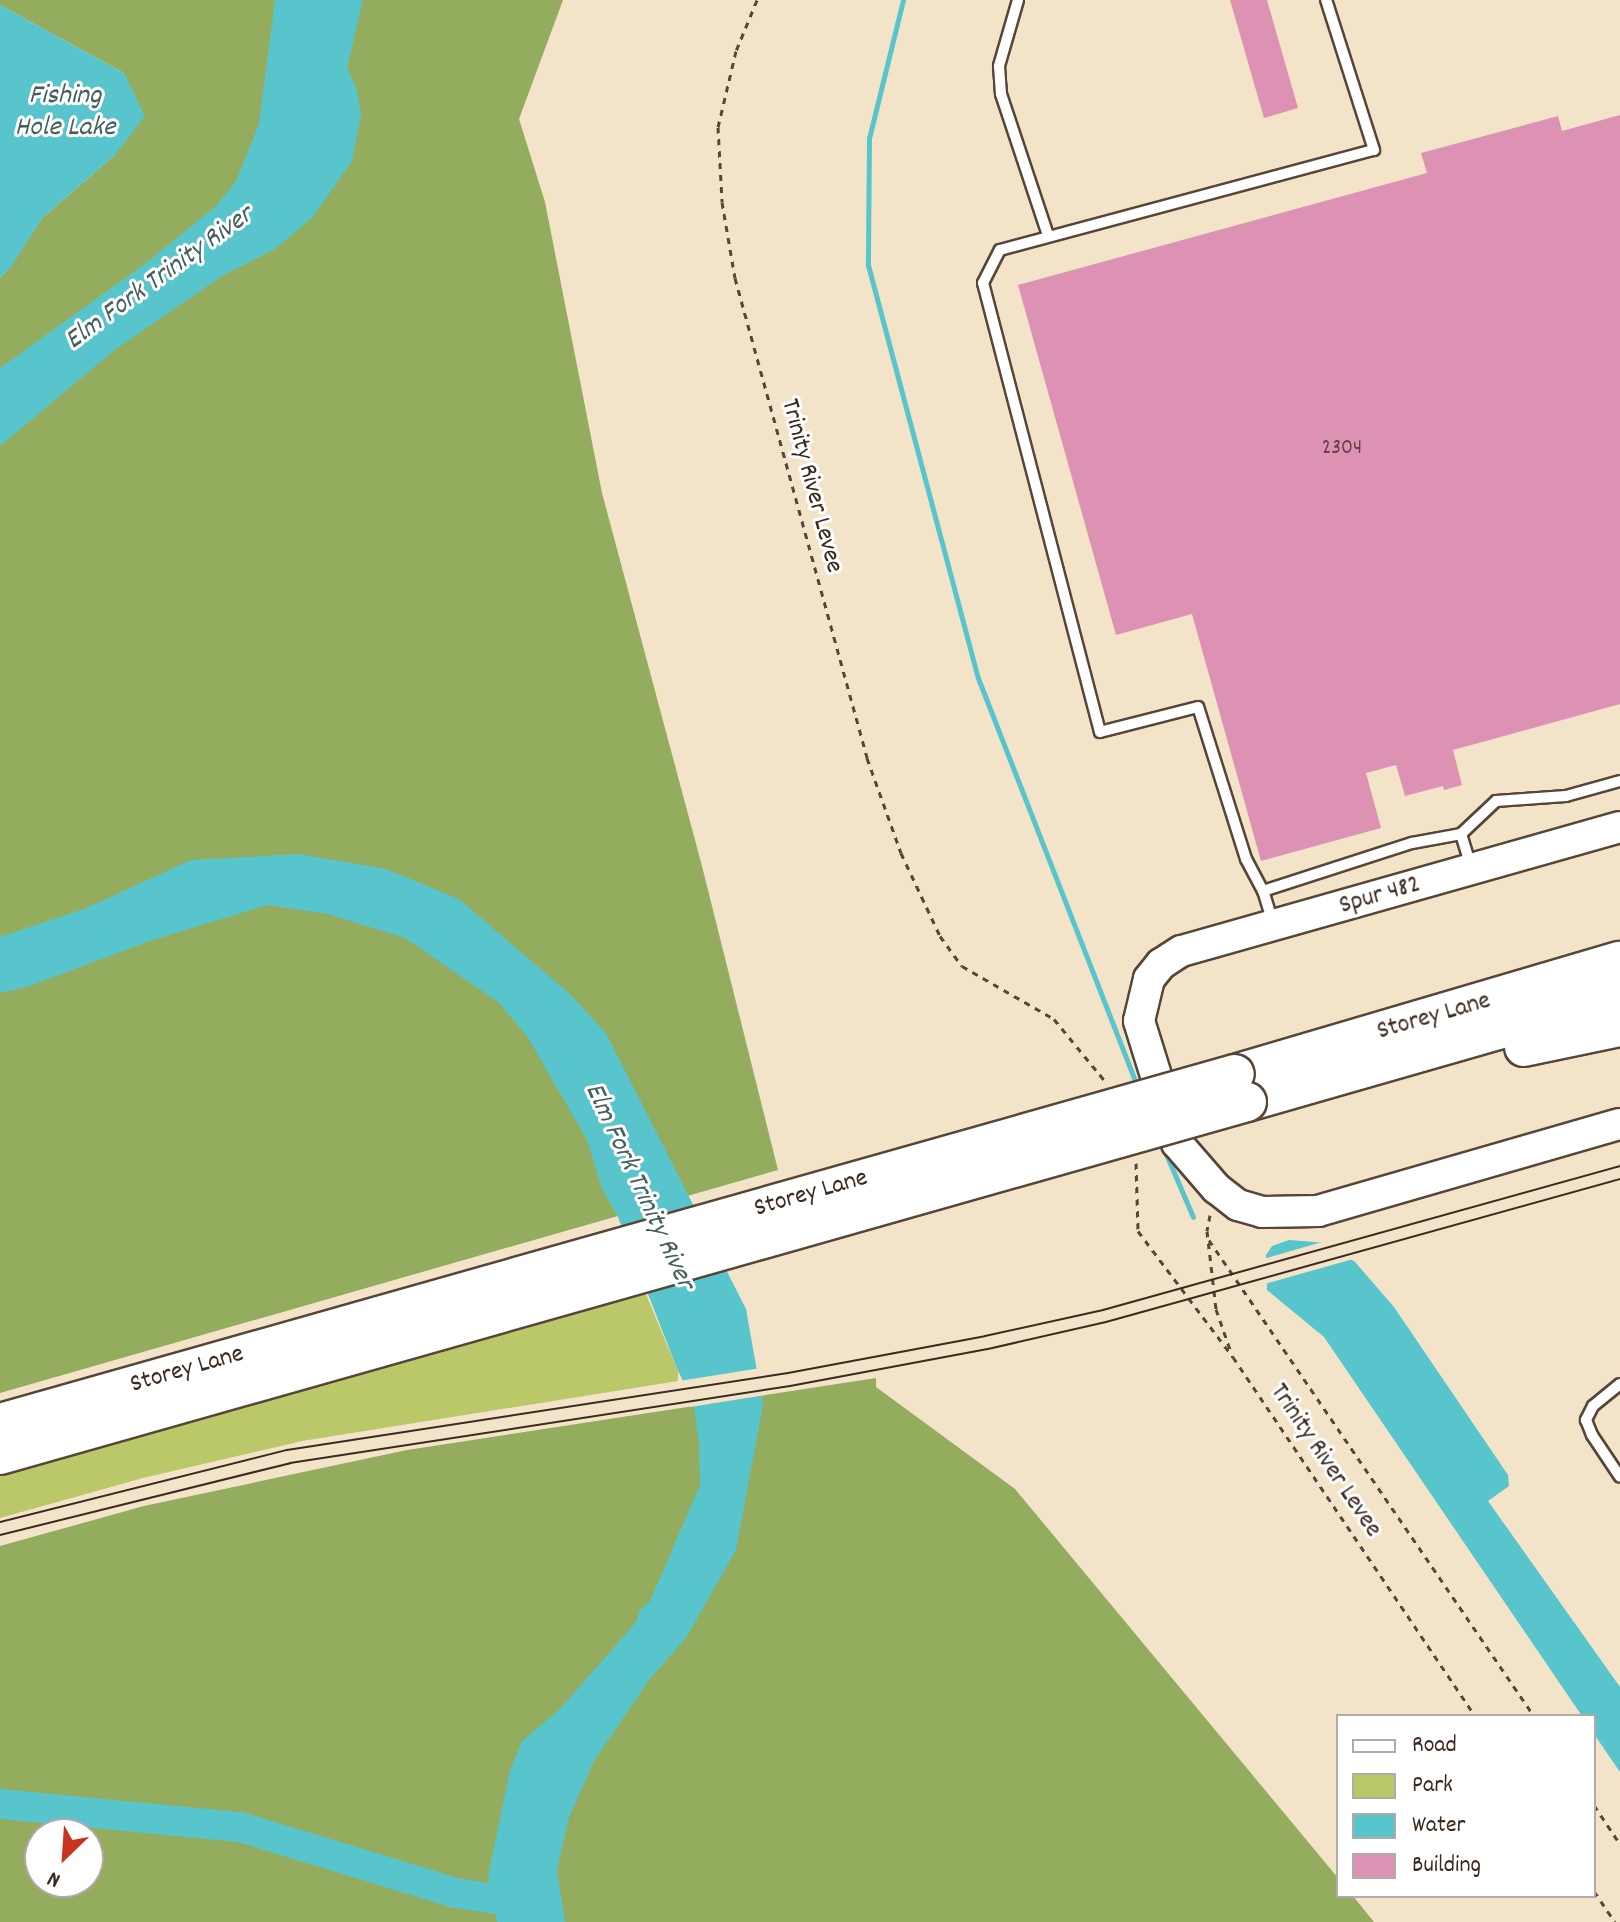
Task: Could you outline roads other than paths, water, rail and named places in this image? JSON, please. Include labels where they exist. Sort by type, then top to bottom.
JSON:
[{"type":"highway","name":"Storey Lane","points":[[0,1455],[1241,1088],[1620,961]]},
{"type":"highway","name":"Storey Lane","points":[[0,1423],[1241,1088],[1328,1079],[1620,995]]},
{"type":"highway","points":[[1328,1079],[1501,1052],[1620,1027]]},
{"type":"main road","name":"Spur 482","points":[[1620,827],[1181,951],[1161,964],[1149,979],[1139,1021],[1177,1143],[1216,1188],[1238,1205],[1262,1212],[1318,1211],[1620,1124]]},
{"type":"lane","points":[[1018,0],[999,66],[1001,94],[1048,235]]},
{"type":"lane","points":[[1274,926],[1263,891],[1246,859],[1198,707],[1100,732],[983,283],[1000,250],[1374,150],[1326,0]]},
{"type":"lane","points":[[1263,891],[1412,843],[1461,834],[1496,801],[1566,796],[1620,781]]},
{"type":"lane","points":[[1461,834],[1472,869]]},
{"type":"lane","points":[[1620,1384],[1593,1406],[1586,1420],[1592,1435],[1620,1477]]},
{"type":"water","name":"Elm Fork Trinity River","points":[[275,0],[363,0],[347,68],[356,87],[361,115],[352,161],[312,218],[275,249],[222,276],[116,349],[0,446],[0,368],[146,263],[216,206],[236,181],[259,124]]},
{"type":"water","name":"Fishing Hole Lake","points":[[0,5],[124,73],[145,116],[115,155],[42,218],[11,267],[0,278]]},
{"type":"water","name":"Elm Fork Trinity River","points":[[299,854],[386,869],[459,899],[570,994],[606,1033],[746,1309],[763,1405],[736,1550],[686,1638],[649,1680],[594,1761],[569,1817],[557,1870],[565,1922],[497,1922],[488,1876],[510,1770],[522,1741],[559,1710],[636,1622],[640,1610],[650,1601],[700,1485],[699,1444],[693,1400],[678,1371],[618,1217],[602,1189],[587,1140],[527,1036],[498,1002],[405,938],[328,914],[267,905],[150,941],[27,987],[0,993],[0,937],[84,909],[191,860]]},
{"type":"water","points":[[1289,1240],[1327,1243],[1355,1262],[1394,1307],[1508,1475],[1509,1486],[1488,1501],[1620,1687],[1620,1772],[1596,1737],[1596,1714],[1581,1714],[1324,1337],[1267,1290],[1266,1255],[1272,1246]]},
{"type":"waterway","points":[[903,0],[869,138],[868,265],[978,678],[1137,1086]]},
{"type":"waterway","points":[[1163,1147],[1193,1217]]},
{"type":"waterway","points":[[0,1804],[240,1827],[456,1893],[530,1904]]},
{"type":"tram line","points":[[0,1522],[287,1450],[788,1373],[985,1336],[1103,1310],[1620,1166]]},
{"type":"tram line","points":[[0,1535],[290,1463],[790,1386],[988,1349],[1106,1322],[1620,1179]]}]
